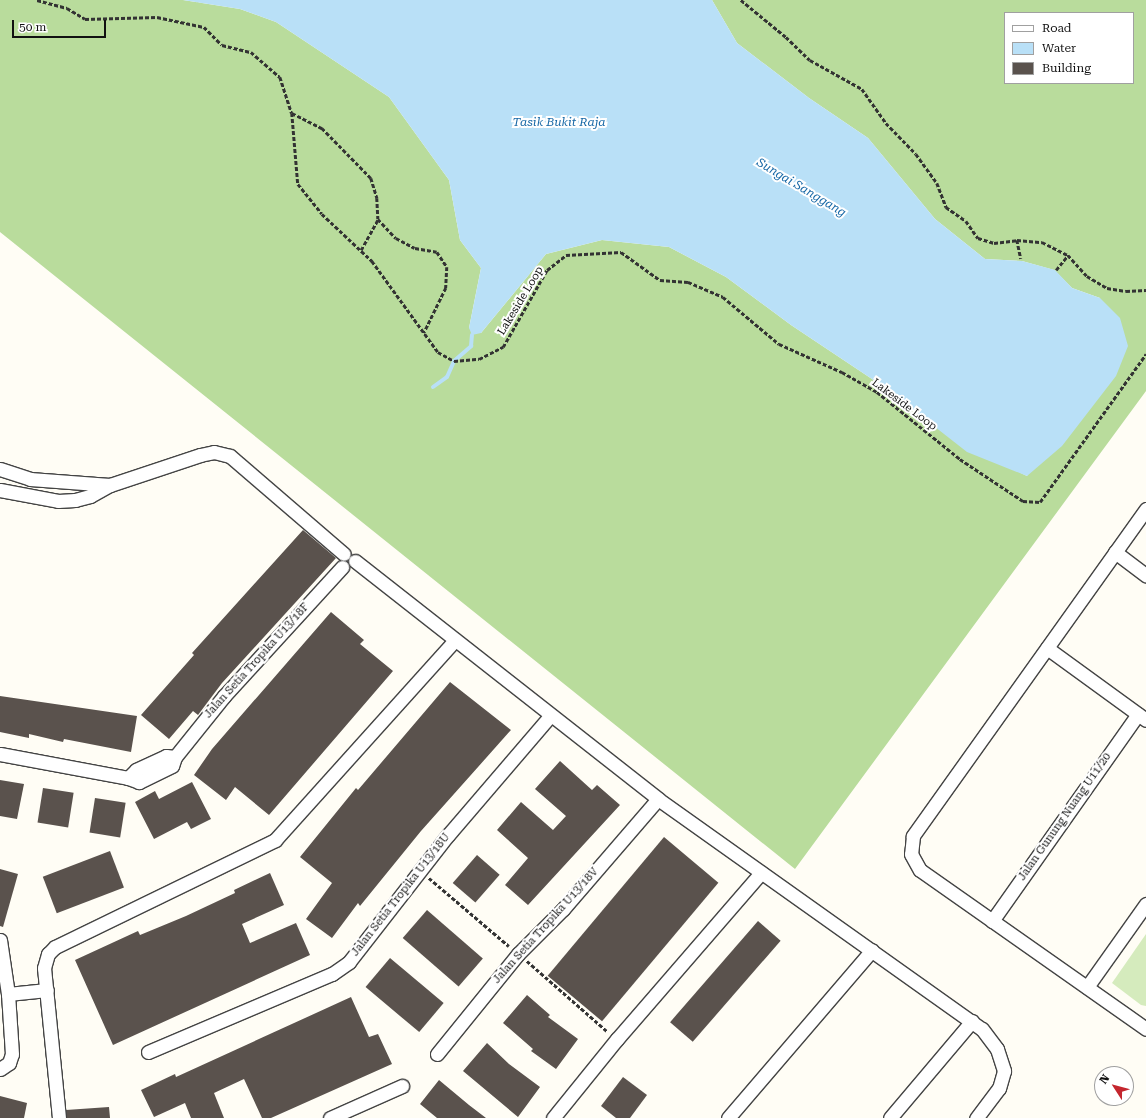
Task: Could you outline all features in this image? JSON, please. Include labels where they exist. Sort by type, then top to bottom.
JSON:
[{"type":"street","points":[[0,490],[58,500],[75,500],[90,496],[110,485],[200,455],[214,452],[230,456],[347,561],[454,641],[658,799],[982,1029],[998,1049],[1004,1071],[999,1088],[976,1118]]},
{"type":"street","points":[[0,469],[30,479],[110,485]]},
{"type":"street","points":[[1146,509],[913,836],[911,854],[920,870],[1146,1029]]},
{"type":"street","points":[[1115,552],[1146,574]]},
{"type":"street","name":"Jalan Setia Tropika U13/18F","points":[[0,754],[128,778],[136,770],[166,756],[175,757],[224,696],[347,561]]},
{"type":"street","points":[[59,1118],[44,968],[48,954],[55,947],[275,840],[454,641]]},
{"type":"street","points":[[1047,648],[1142,717]]},
{"type":"street","name":"Jalan Setia Tropika U13/18U","points":[[148,1052],[332,974],[349,962],[420,870],[550,716]]},
{"type":"street","name":"Jalan Gunung Nuang U11/20","points":[[992,921],[1142,717]]},
{"type":"street","name":"Jalan Setia Tropika U13/18V","points":[[437,1054],[518,954],[563,909],[658,799]]},
{"type":"street","points":[[553,1118],[617,1040],[761,873]]},
{"type":"street","points":[[1087,987],[1146,904]]},
{"type":"street","points":[[0,940],[8,994],[12,1054],[9,1062],[0,1069]]},
{"type":"street","points":[[728,1118],[872,950]]},
{"type":"street","points":[[8,994],[47,990]]},
{"type":"street","points":[[890,1118],[972,1021]]},
{"type":"street","points":[[330,1118],[402,1086]]},
{"type":"path","name":"Lakeside Loop","points":[[37,0],[67,8],[85,19],[157,17],[204,27],[222,45],[251,52],[280,77],[292,113],[298,184],[322,214],[361,250],[388,279],[423,333],[438,352],[454,361],[479,359],[502,347],[547,270],[566,255],[621,252],[660,280],[688,282],[723,297],[779,344],[842,372],[877,392],[960,459],[1023,502],[1040,502],[1146,354]]},
{"type":"path","points":[[740,0],[786,37],[810,60],[862,89],[886,123],[916,154],[937,183],[946,207],[966,221],[978,238],[994,243],[1017,240],[1042,242],[1068,256],[1087,276],[1107,288],[1126,291],[1146,290]]},
{"type":"path","points":[[292,113],[322,128],[371,178],[377,198],[378,219],[361,250]]},
{"type":"path","points":[[378,219],[396,238],[415,248],[437,252],[447,267],[446,288],[423,333]]},
{"type":"path","points":[[1017,240],[1022,259]]},
{"type":"path","points":[[1056,270],[1068,256]]},
{"type":"path","points":[[420,870],[617,1040]]},
{"type":"green space","points":[[0,0],[183,0],[240,9],[276,22],[389,97],[449,180],[460,240],[481,268],[469,328],[481,333],[546,254],[602,240],[669,247],[726,277],[791,325],[884,387],[1003,464],[1027,476],[1100,298],[1072,288],[1054,270],[1022,261],[985,259],[935,219],[868,138],[809,98],[737,43],[712,0],[1146,0],[1146,391],[795,869],[0,232]]},
{"type":"green space","points":[[1146,934],[1146,1006],[1141,1005],[1112,983]]},
{"type":"water","name":"Tasik Bukit Raja","points":[[183,0],[712,0],[737,43],[809,98],[868,138],[935,219],[985,259],[1022,261],[1055,270],[1072,288],[1100,298],[1120,318],[1128,346],[1116,376],[1062,446],[1027,476],[967,452],[884,387],[791,325],[726,277],[669,247],[602,240],[546,254],[481,333],[472,335],[469,328],[481,268],[460,240],[449,180],[389,97],[276,22],[240,9]]},
{"type":"building","points":[[303,530],[336,558],[222,683],[198,715],[193,711],[169,739],[141,715],[194,655],[192,653]]},
{"type":"building","points":[[331,612],[364,640],[360,644],[393,671],[269,815],[235,787],[226,800],[194,775],[212,749]]},
{"type":"building","points":[[450,682],[511,730],[421,831],[360,906],[358,903],[332,938],[306,919],[332,883],[300,857],[356,788],[358,790]]},
{"type":"building","points":[[0,696],[137,716],[131,752],[64,739],[63,742],[29,734],[29,738],[0,732]]},
{"type":"building","points":[[560,761],[592,790],[597,785],[620,805],[528,905],[505,885],[528,858],[497,830],[521,802],[553,830],[566,816],[535,789]]},
{"type":"building","points":[[0,780],[24,784],[17,819],[0,816]]},
{"type":"building","points":[[192,782],[211,819],[191,829],[187,822],[154,839],[135,802],[155,791],[159,799]]},
{"type":"building","points":[[43,788],[74,793],[68,827],[38,823]]},
{"type":"building","points":[[95,798],[126,803],[120,837],[90,833]]},
{"type":"building","points":[[664,837],[718,883],[602,1021],[548,976]]},
{"type":"building","points":[[110,851],[124,887],[57,913],[43,877]]},
{"type":"building","points":[[477,855],[500,875],[475,903],[453,883]]},
{"type":"building","points":[[0,869],[18,874],[3,927],[0,926]]},
{"type":"building","points":[[270,873],[284,905],[242,924],[250,943],[296,923],[310,955],[113,1045],[75,960],[138,931],[140,935],[186,916],[235,893],[234,890]]},
{"type":"building","points":[[427,910],[483,959],[459,986],[403,938]]},
{"type":"building","points":[[758,921],[781,941],[693,1042],[670,1022]]},
{"type":"building","points":[[390,958],[444,1003],[419,1032],[366,987]]},
{"type":"building","points":[[527,995],[550,1015],[548,1017],[578,1039],[556,1069],[531,1051],[533,1049],[503,1023]]},
{"type":"building","points":[[351,997],[369,1037],[378,1034],[392,1064],[271,1118],[262,1118],[244,1079],[214,1093],[224,1118],[191,1118],[185,1103],[154,1117],[141,1090],[175,1074],[176,1077]]},
{"type":"building","points":[[487,1043],[509,1064],[540,1087],[518,1117],[463,1071]]},
{"type":"building","points":[[623,1077],[647,1095],[630,1118],[616,1118],[601,1106]]},
{"type":"building","points":[[439,1080],[486,1118],[437,1118],[420,1104]]},
{"type":"building","points":[[0,1096],[27,1103],[24,1118],[0,1118]]},
{"type":"building","points":[[109,1107],[110,1118],[67,1118],[66,1110]]},
{"type":"waterway","points":[[433,387],[447,377],[454,361],[471,346],[472,335]]},
{"type":"water label","name":"Sungai Sanggang","points":[[801,188]]}]
